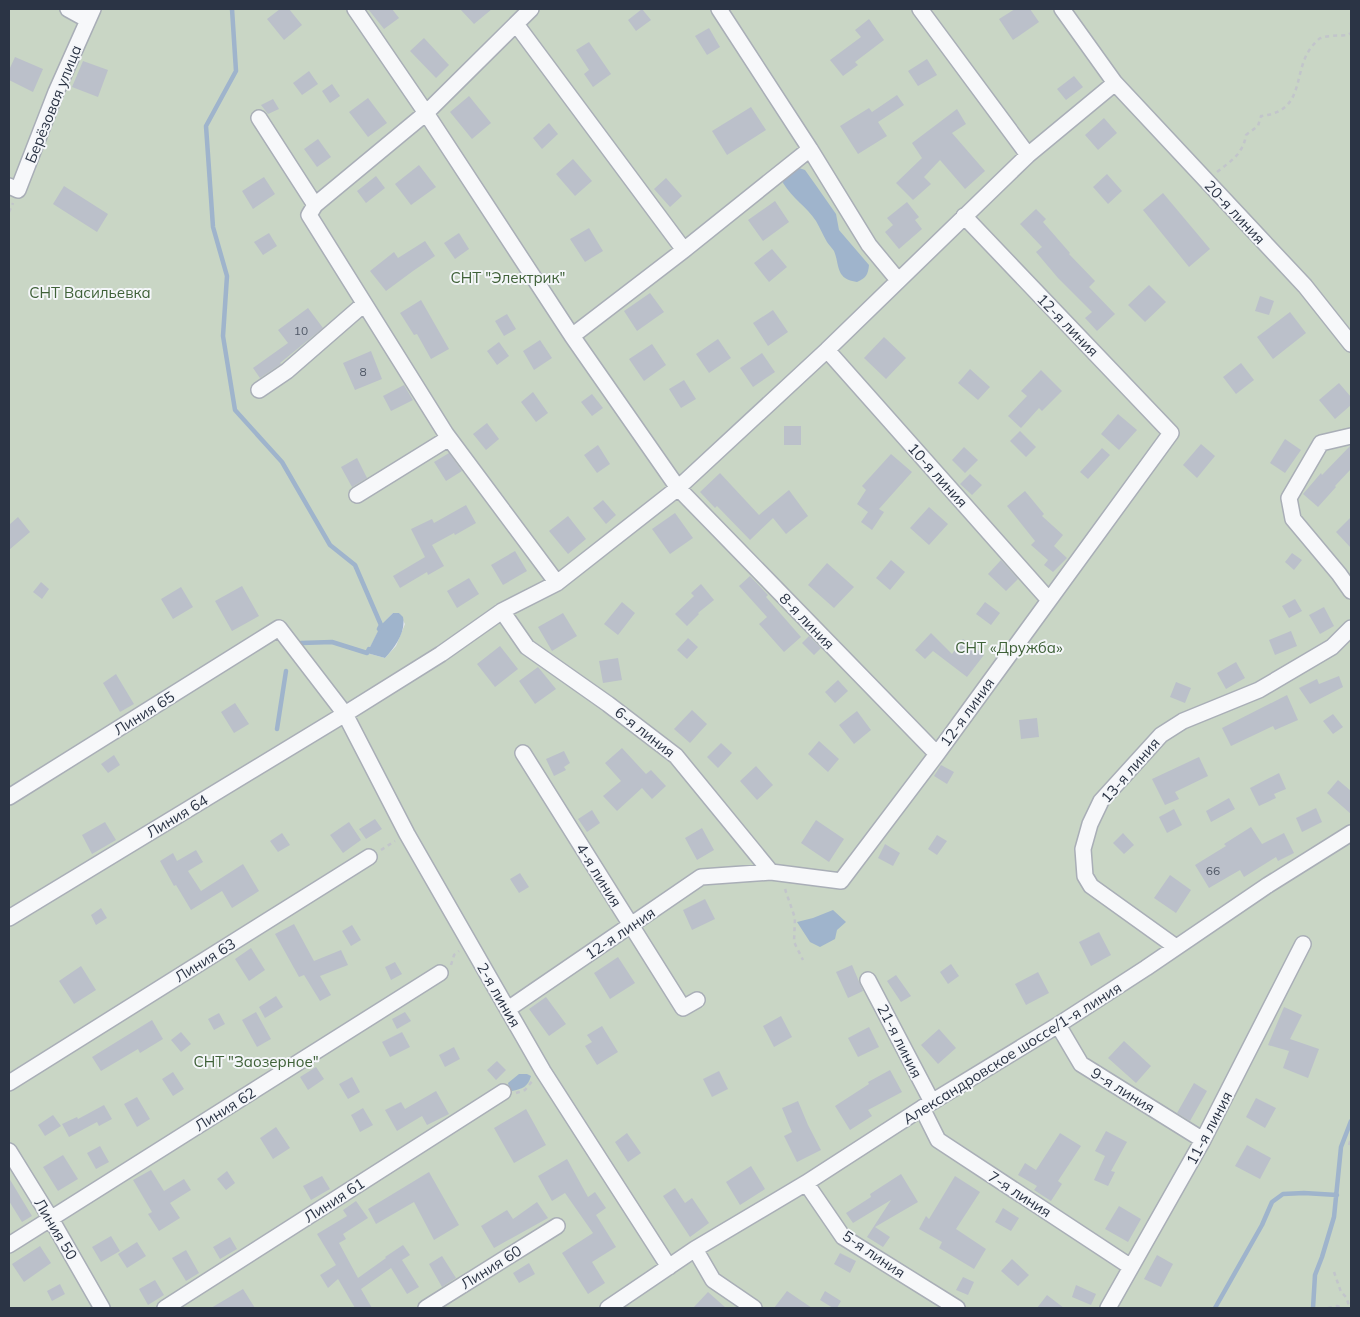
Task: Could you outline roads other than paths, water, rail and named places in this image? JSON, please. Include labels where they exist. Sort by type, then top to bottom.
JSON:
[{"type":"street","points":[[68,9],[91,14]]},
{"type":"street","name":"8-я линия","points":[[355,9],[426,113],[572,336],[678,488],[937,754]]},
{"type":"street","points":[[531,9],[426,113],[315,205],[309,215],[449,438],[557,583]]},
{"type":"street","points":[[719,9],[810,149],[869,245],[898,280]]},
{"type":"street","points":[[920,9],[1028,155]]},
{"type":"street","name":"20-я линия","points":[[1062,9],[1115,83],[1305,286],[1351,344]]},
{"type":"street","name":"Берёзовая улица","points":[[9,186],[18,190],[56,92],[91,14]]},
{"type":"street","points":[[516,24],[684,250]]},
{"type":"street","name":"Линия 64","points":[[9,918],[345,714],[445,651],[502,611],[557,583],[678,488],[827,350],[1028,155],[1115,83]]},
{"type":"street","points":[[259,118],[315,205]]},
{"type":"street","points":[[572,336],[684,250],[810,149]]},
{"type":"street","name":"12-я линия","points":[[508,1009],[701,877],[775,873],[841,881],[937,754],[1171,433],[964,216]]},
{"type":"street","points":[[259,390],[287,372],[364,304]]},
{"type":"street","name":"10-я линия","points":[[827,350],[1049,600]]},
{"type":"street","points":[[1351,436],[1321,443],[1289,498],[1293,519],[1351,591]]},
{"type":"street","points":[[357,495],[449,438]]},
{"type":"street","name":"6-я линия","points":[[502,611],[527,647],[608,704],[676,756],[775,873]]},
{"type":"street","name":"2-я линия","points":[[278,628],[345,714],[407,834],[543,1071],[669,1267]]},
{"type":"street","name":"Линия 65","points":[[9,797],[278,628]]},
{"type":"street","name":"13-я линия","points":[[1176,948],[1091,886],[1086,876],[1083,849],[1090,824],[1101,800],[1161,735],[1183,721],[1259,690],[1332,648],[1351,628]]},
{"type":"street","name":"4-я линия","points":[[523,753],[683,1008],[697,1000]]},
{"type":"street","name":"Александровское шоссе/1-я линия","points":[[616,1306],[695,1250],[806,1183],[927,1105],[1058,1025],[1176,948],[1268,884],[1351,833]]},
{"type":"street","name":"Линия 63","points":[[9,1083],[369,857]]},
{"type":"street","name":"11-я линия","points":[[1108,1308],[1203,1140],[1303,944]]},
{"type":"street","name":"Линия 62","points":[[9,1245],[440,973]]},
{"type":"street","name":"21-я линия","points":[[868,980],[927,1105]]},
{"type":"street","name":"9-я линия","points":[[1058,1025],[1081,1064],[1203,1140]]},
{"type":"street","name":"Линия 61","points":[[165,1308],[503,1092]]},
{"type":"street","name":"7-я линия","points":[[927,1105],[938,1140],[1131,1267]]},
{"type":"street","name":"Линия 50","points":[[9,1151],[102,1308]]},
{"type":"street","name":"5-я линия","points":[[806,1183],[843,1237],[958,1308]]},
{"type":"street","name":"Линия 60","points":[[426,1308],[557,1226]]},
{"type":"street","points":[[695,1250],[713,1280],[754,1308]]},
{"type":"water","points":[[799,168],[805,170],[836,214],[839,230],[869,265],[866,276],[860,281],[850,280],[842,275],[834,251],[816,221],[783,183],[784,178]]},
{"type":"water","points":[[393,613],[399,613],[403,617],[403,628],[396,644],[385,658],[367,653],[381,625]]},
{"type":"water","points":[[833,910],[846,922],[837,930],[835,939],[820,947],[810,942],[797,922]]},
{"type":"water","points":[[519,1074],[531,1076],[524,1087],[512,1091],[508,1083]]},
{"type":"waterway","points":[[232,9],[236,71],[206,126],[213,227],[227,276],[223,336],[235,410],[282,462],[330,545],[355,565],[381,625],[379,629]]},
{"type":"waterway","points":[[301,643],[332,642],[367,653],[369,649]]},
{"type":"waterway","points":[[277,729],[286,671]]},
{"type":"waterway","points":[[1313,1308],[1315,1275],[1334,1217],[1341,1147],[1351,1121]]},
{"type":"waterway","points":[[1215,1308],[1262,1225],[1272,1202],[1283,1194],[1337,1195]]},
{"type":"park label","name":"СНТ \"Электрик\"","points":[[508,277]]},
{"type":"park label","name":"СНТ Васильевка","points":[[90,292]]},
{"type":"park label","name":"СНТ «Дружба»","points":[[1009,647]]},
{"type":"park label","name":"СНТ \"Заозерное\"","points":[[256,1061]]}]
